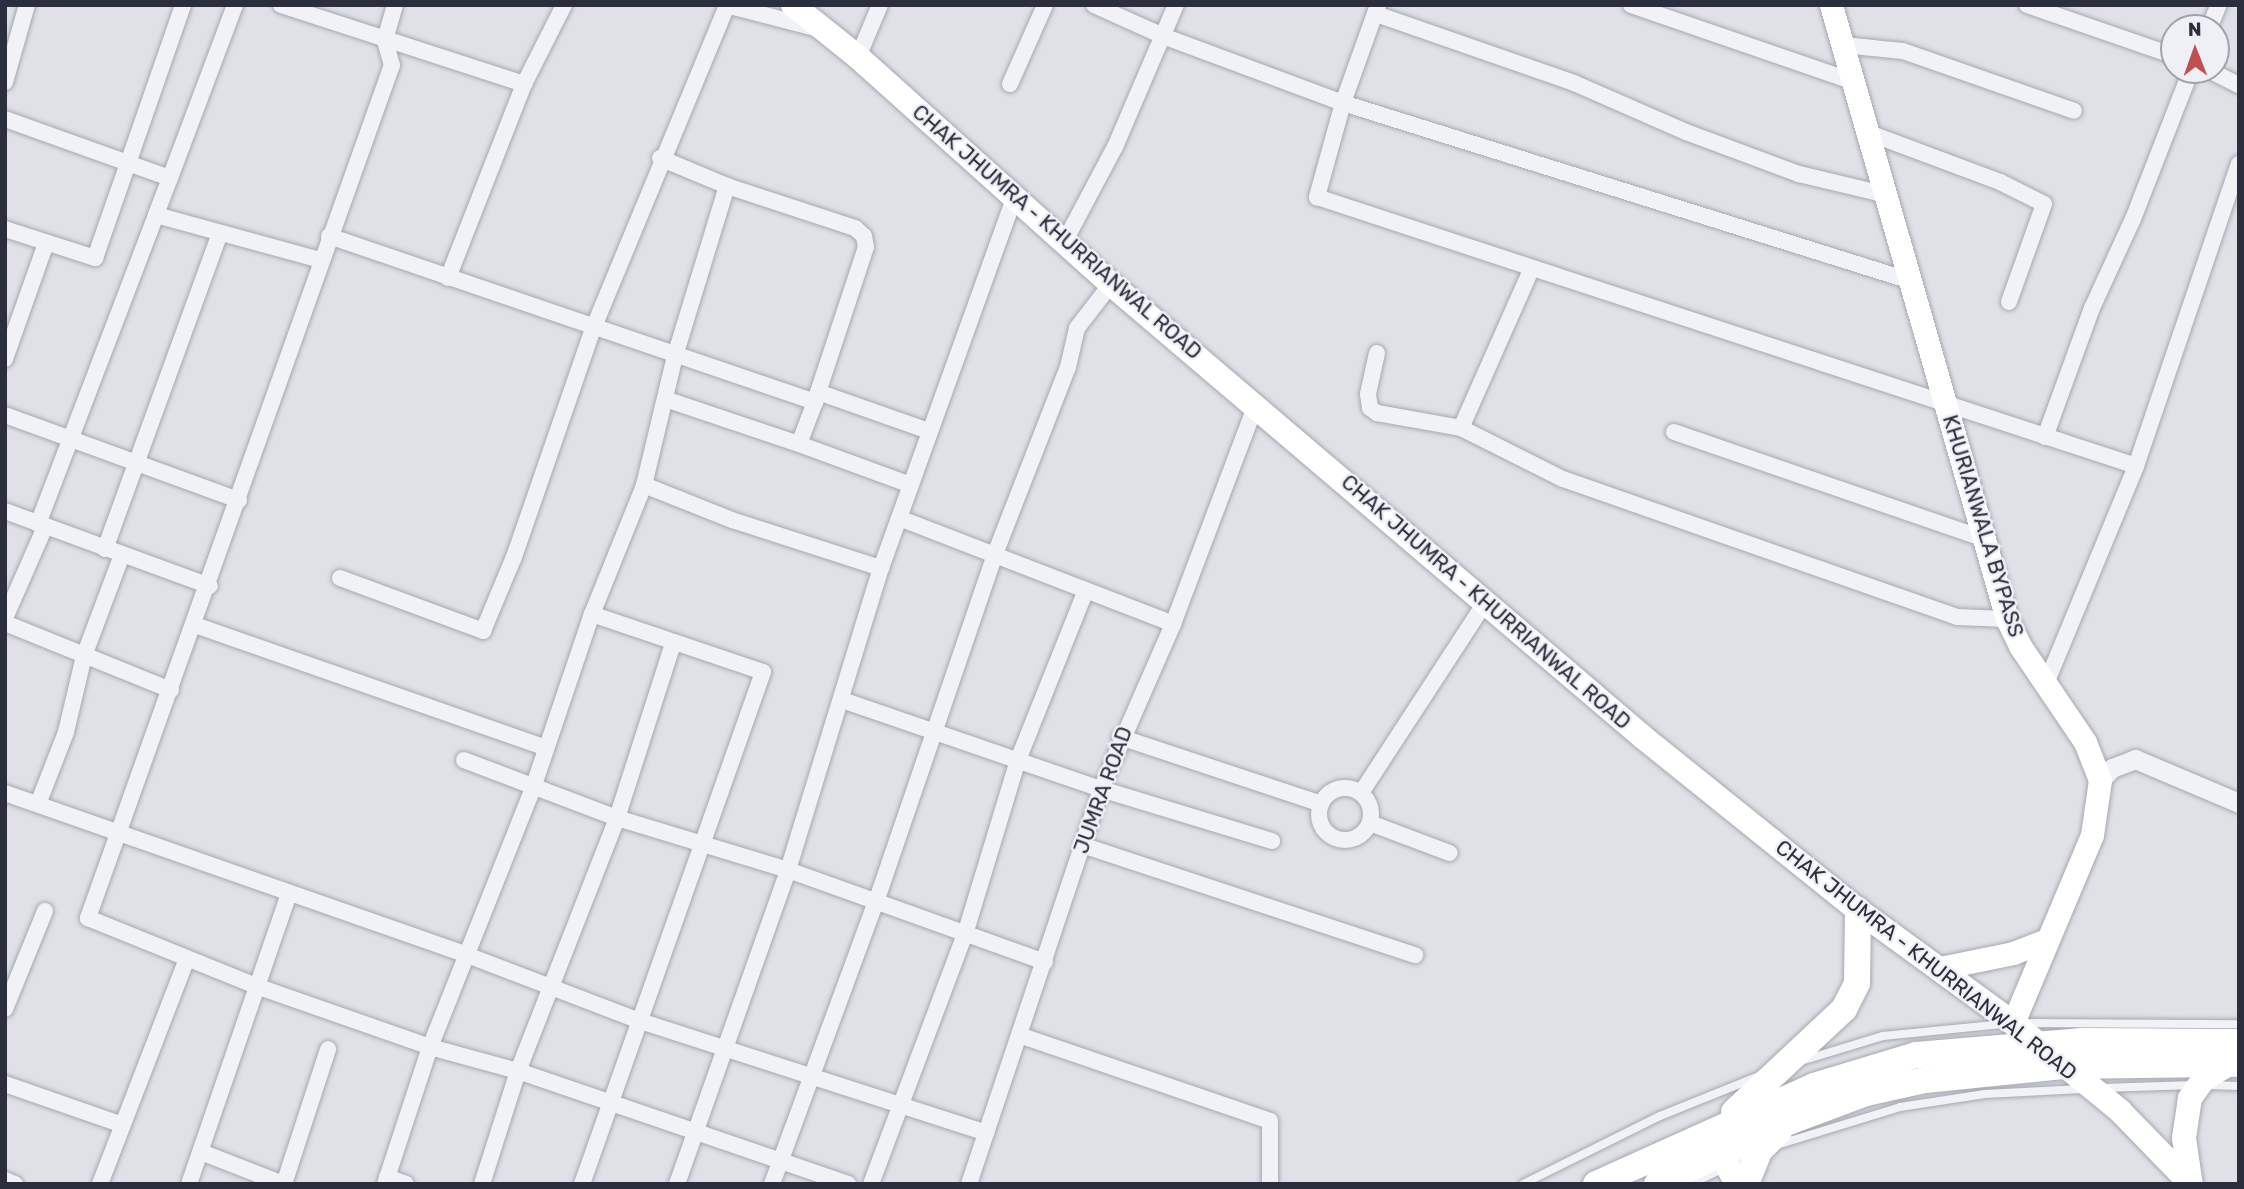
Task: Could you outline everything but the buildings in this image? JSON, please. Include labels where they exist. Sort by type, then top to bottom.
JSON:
[{"type":"highway","points":[[1726,1157],[1782,1069],[1825,1031],[1853,991],[1857,983],[1858,910]]},
{"type":"highway","points":[[1726,1157],[1865,1069],[1916,1055],[2035,1044],[2236,1064]]},
{"type":"highway","points":[[1657,1184],[1726,1157],[1791,1121],[1866,1093],[1925,1080],[2063,1066],[2236,1064]]},
{"type":"highway","points":[[1596,1184],[1759,1151],[1791,1121]]},
{"type":"main road","name":"CHAK JHUMRA - KHURRIANWAL ROAD","points":[[793,5],[858,57],[1016,194],[1111,284],[1256,404],[1644,738],[1858,910],[2013,1023],[2035,1044],[2093,1089],[2192,1182]]},
{"type":"main road","name":"KHURIANWALA BYPASS","points":[[1831,5],[2007,619],[2045,686],[2085,741],[2100,780],[2092,835],[2013,1023]]},
{"type":"main road","points":[[1940,968],[2013,953],[2047,940]]},
{"type":"main road","points":[[2192,1182],[2185,1119],[2199,1085],[2236,1064]]},
{"type":"street","points":[[5,82],[13,24],[27,5]]},
{"type":"street","points":[[5,229],[45,246],[95,258],[125,164],[183,5]]},
{"type":"street","points":[[171,690],[5,621],[42,526],[68,438],[235,5]]},
{"type":"street","points":[[281,5],[524,84]]},
{"type":"street","points":[[395,5],[385,41],[392,65],[320,260],[210,586],[88,918],[256,986],[430,1047],[518,1071],[848,1184]]},
{"type":"street","points":[[448,278],[524,84],[564,5]]},
{"type":"street","points":[[340,578],[482,631],[514,557],[593,329],[660,158],[727,5],[822,30]]},
{"type":"street","points":[[858,57],[880,5]]},
{"type":"street","points":[[1010,83],[1045,5]]},
{"type":"street","points":[[1094,5],[1163,36],[1343,103],[1911,281]]},
{"type":"street","points":[[1066,239],[1115,147],[1176,5]]},
{"type":"street","points":[[1631,5],[1854,82]]},
{"type":"street","points":[[2027,5],[2160,51]]},
{"type":"street","points":[[1887,195],[1798,174],[1574,83],[1377,10],[1343,103],[1317,197],[2136,466]]},
{"type":"street","points":[[1843,46],[1903,51],[2074,111]]},
{"type":"street","points":[[2045,437],[2092,308],[2133,219],[2186,84]]},
{"type":"street","points":[[5,119],[170,178]]},
{"type":"street","points":[[1869,134],[2000,182],[2044,204],[2009,302]]},
{"type":"street","points":[[660,158],[727,186],[855,228],[864,236],[866,247],[799,444]]},
{"type":"street","points":[[2045,686],[2136,466],[2239,164]]},
{"type":"street","points":[[406,1184],[386,1180],[430,1047],[534,785],[544,747],[592,614],[644,485],[668,400],[675,356],[727,186]]},
{"type":"street","points":[[677,1184],[788,870],[881,568],[1016,194]]},
{"type":"street","points":[[156,215],[320,260]]},
{"type":"street","points":[[105,549],[220,233]]},
{"type":"street","points":[[329,236],[675,356],[929,431]]},
{"type":"street","points":[[5,359],[45,246]]},
{"type":"street","points":[[1461,428],[1532,268]]},
{"type":"street","points":[[772,1184],[876,902],[995,554],[1068,367],[1077,328],[1111,284]]},
{"type":"street","points":[[1377,353],[1368,394],[1370,408],[1461,428],[1563,479],[1851,582],[1957,617],[2007,619]]},
{"type":"street","points":[[668,400],[911,485]]},
{"type":"street","name":"JUMRA ROAD","points":[[969,1184],[1022,1035],[1082,845],[1120,737],[1173,624],[1256,404]]},
{"type":"street","points":[[5,415],[137,467],[239,500]]},
{"type":"street","points":[[1674,432],[1984,538]]},
{"type":"street","points":[[644,485],[732,520],[881,568]]},
{"type":"street","points":[[5,511],[210,586]]},
{"type":"street","points":[[899,518],[1173,624]]},
{"type":"street","points":[[38,804],[66,732],[85,656],[122,555]]},
{"type":"street","points":[[871,1184],[902,1109],[966,931],[1018,760],[1086,590]]},
{"type":"street","points":[[1362,793],[1486,601]]},
{"type":"street","points":[[582,1184],[704,847],[763,672],[673,644],[592,614]]},
{"type":"street","points":[[195,625],[544,747]]},
{"type":"street","points":[[482,1184],[518,1071],[617,818],[673,644]]},
{"type":"street","points":[[842,699],[1101,789],[1272,841]]},
{"type":"street","points":[[1120,737],[1321,804]]},
{"type":"street","points":[[2100,780],[2112,768],[2135,759],[2239,803]]},
{"type":"street","points":[[464,760],[617,818],[704,847],[788,870],[966,931],[1045,962]]},
{"type":"street","points":[[1345,787],[1362,793],[1370,803],[1370,824],[1356,838],[1335,838],[1321,824],[1321,804],[1335,789],[1345,787]]},
{"type":"street","points":[[5,793],[467,955],[640,1021],[724,1046],[812,1080],[986,1133]]},
{"type":"street","points":[[1370,824],[1450,853]]},
{"type":"street","points":[[1082,845],[1415,955]]},
{"type":"street","points":[[189,1184],[289,893]]},
{"type":"street","points":[[5,1009],[45,911]]},
{"type":"street","points":[[100,1184],[120,1124],[187,958]]},
{"type":"street","points":[[1022,1035],[1270,1121],[1270,1184]]},
{"type":"street","points":[[201,1152],[283,1184],[328,1049]]},
{"type":"street","points":[[5,1084],[120,1124]]},
{"type":"street","points":[[5,1181],[15,1184]]},
{"type":"lane","points":[[1523,1184],[1660,1116],[1859,1041],[2013,1023],[2239,1024]]},
{"type":"lane","points":[[1759,1151],[1900,1107],[1985,1094],[2199,1085]]},
{"type":"lane","points":[[1691,1184],[1726,1157]]}]
